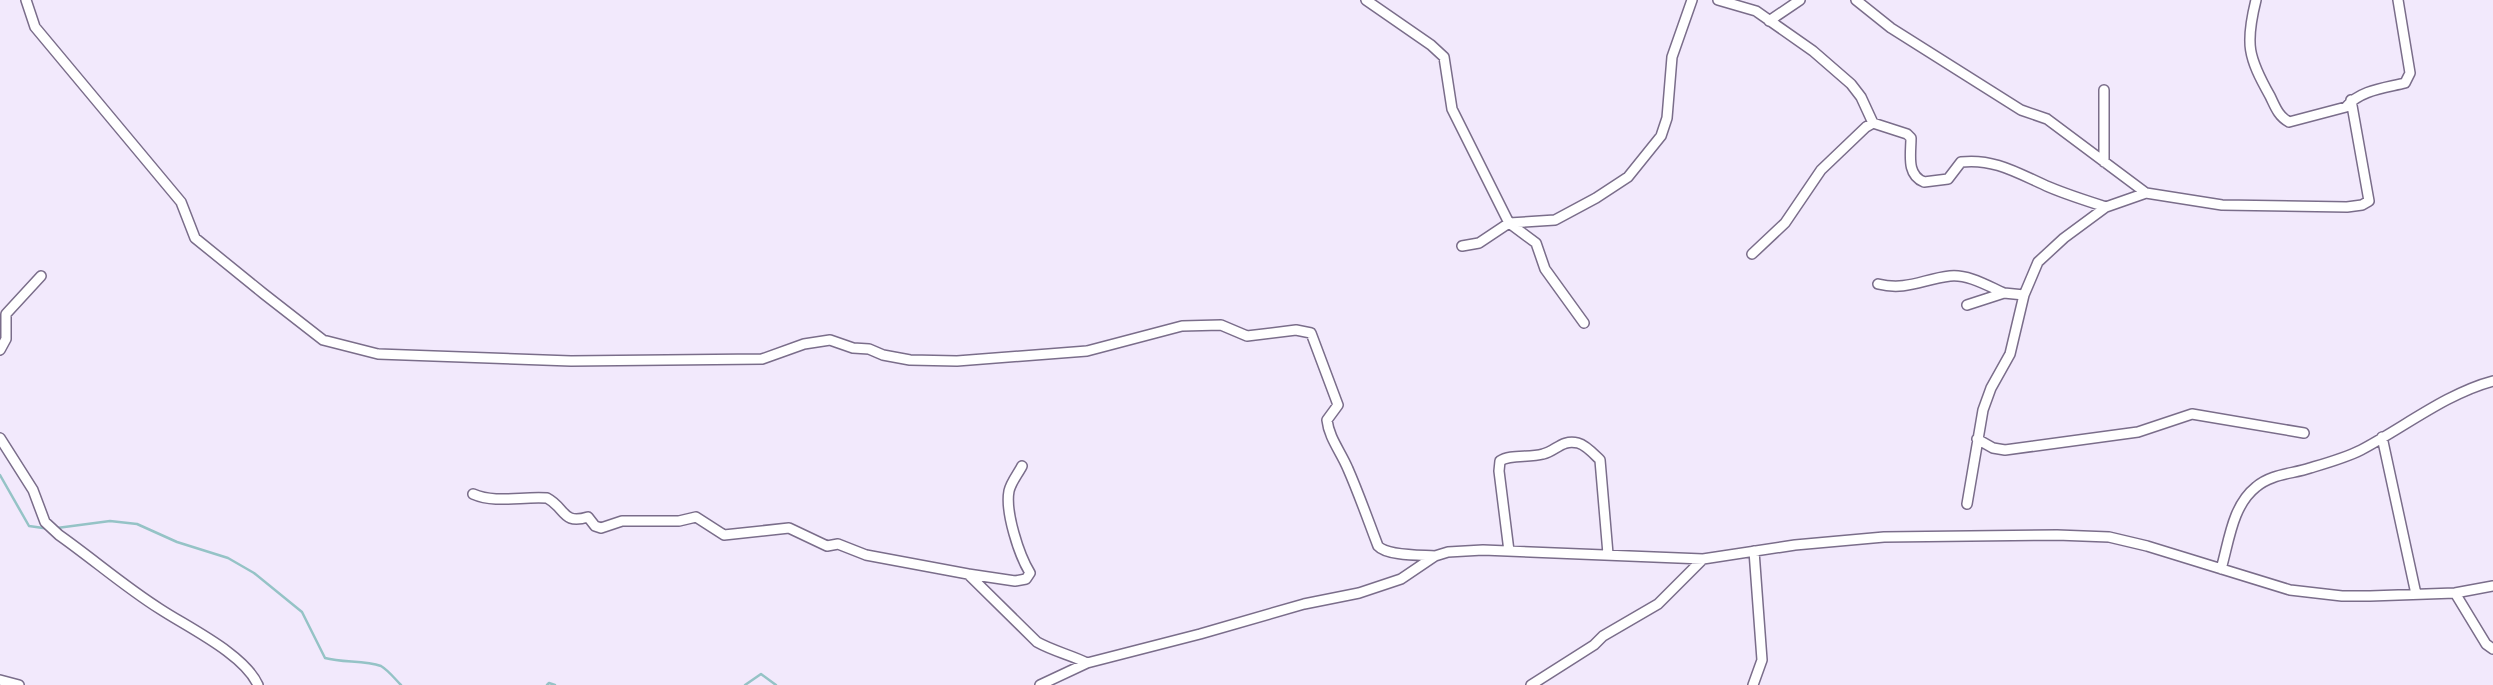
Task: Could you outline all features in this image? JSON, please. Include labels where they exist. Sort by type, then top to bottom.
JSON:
[{"type":"street","points":[[26,0],[35,27],[181,202],[195,238],[324,340],[378,355],[571,361],[762,359],[804,344],[830,340],[897,358],[957,361],[1087,351],[1182,326],[1221,325],[1247,336],[1296,330],[1311,333],[1316,345],[1338,405],[1327,420],[1328,431],[1353,479],[1378,546],[1390,552],[1435,556]]},
{"type":"street","points":[[1366,0],[1444,57],[1452,109],[1509,223],[1536,243],[1545,269],[1584,323]]},
{"type":"street","points":[[1462,246],[1479,243],[1509,223],[1555,220],[1628,177],[1661,136],[1667,118],[1672,57],[1692,0]]},
{"type":"street","points":[[1718,0],[1756,11],[1812,51],[1851,84],[1874,123],[1911,138],[1910,165],[1913,174],[1924,182],[1948,179],[1961,162],[1984,161],[2004,166],[2053,189],[2106,207]]},
{"type":"street","points":[[1769,20],[1800,0]]},
{"type":"street","points":[[1856,0],[1891,28],[2021,110],[2047,119],[2146,192],[2222,205],[2362,205],[2369,201],[2351,100]]},
{"type":"street","points":[[2256,0],[2250,24],[2250,53],[2260,80],[2281,118],[2289,122],[2346,107],[2351,100],[2367,92],[2405,83],[2410,73],[2398,0]]},
{"type":"street","points":[[2104,90],[2104,162]]},
{"type":"street","points":[[1752,254],[1785,223],[1821,170],[1866,127],[1874,123]]},
{"type":"street","points":[[1966,504],[1977,439],[1991,388],[2010,354],[2024,295],[2038,262],[2064,238],[2106,207],[2146,192]]},
{"type":"street","points":[[1878,284],[1906,287],[1952,275],[1969,278],[2004,293],[2024,295]]},
{"type":"street","points":[[0,350],[6,338],[6,314],[41,276]]},
{"type":"street","points":[[1967,305],[2004,293]]},
{"type":"street","points":[[2221,569],[2239,505],[2256,487],[2274,477],[2358,451],[2479,385],[2493,381]]},
{"type":"street","points":[[1977,439],[1993,448],[2005,450],[2138,432],[2192,414],[2304,433]]},
{"type":"street","points":[[2382,437],[2416,594]]},
{"type":"street","points":[[0,438],[33,490],[46,522],[59,535],[160,609],[210,639],[249,671],[258,685]]},
{"type":"street","points":[[1509,551],[1500,461],[1505,457],[1525,458],[1547,454],[1561,443],[1578,443],[1600,460],[1608,554]]},
{"type":"street","points":[[473,494],[496,500],[547,498],[569,518],[580,520],[588,517],[595,526],[601,528],[622,521],[660,522],[696,517],[724,535],[789,528],[827,546],[838,544],[866,555],[1015,581],[1026,579],[1030,573],[1022,560],[1008,495],[1022,466]]},
{"type":"street","points":[[1040,685],[1087,663],[1304,604],[1359,593],[1401,579],[1435,556],[1448,552],[1483,550],[1703,559],[1795,545],[1884,537],[2057,535],[2109,537],[2290,590],[2342,596],[2455,593],[2493,586]]},
{"type":"street","points":[[1753,685],[1762,660],[1754,551]]},
{"type":"street","points":[[1531,685],[1594,645],[1603,636],[1658,604],[1703,559]]},
{"type":"street","points":[[968,574],[1037,642],[1048,649],[1087,663]]},
{"type":"street","points":[[2455,593],[2473,625],[2486,644],[2493,649]]},
{"type":"street","points":[[0,680],[19,685]]},
{"type":"waterway","points":[[0,475],[29,526],[50,529]]},
{"type":"waterway","points":[[57,528],[110,521],[137,524],[177,542],[228,558],[254,573],[302,612],[325,658],[381,666],[401,685]]},
{"type":"waterway","points":[[745,685],[761,674],[776,685]]},
{"type":"waterway","points":[[547,685],[555,685]]}]
